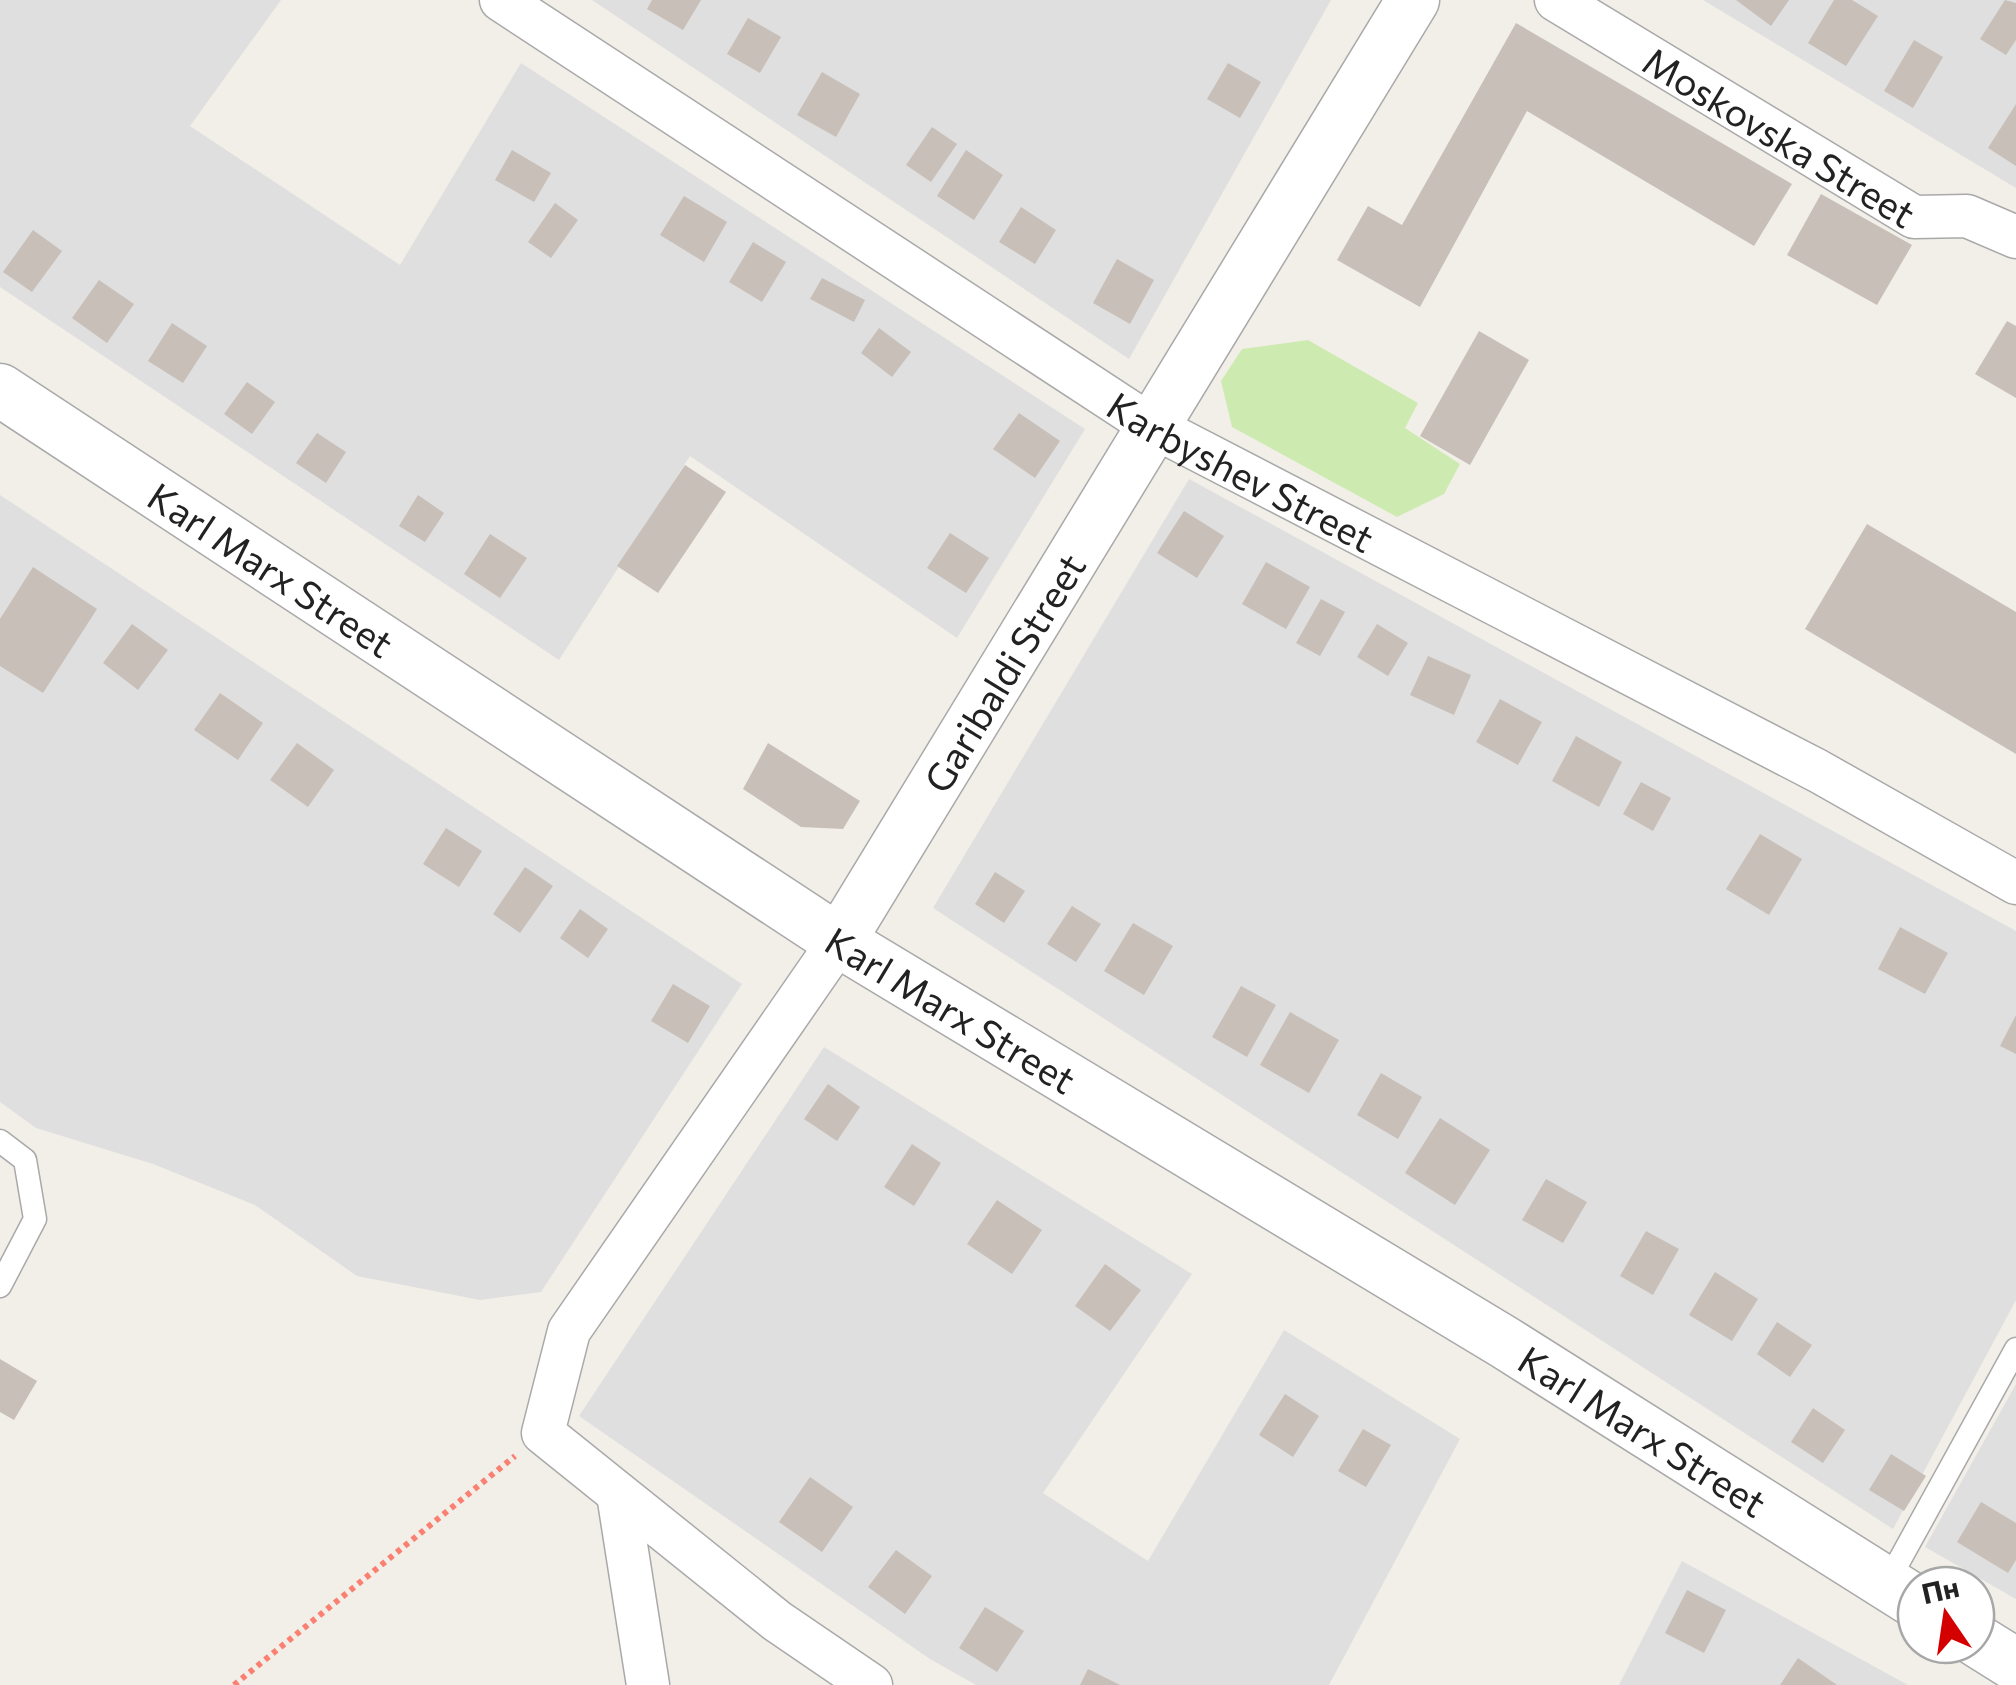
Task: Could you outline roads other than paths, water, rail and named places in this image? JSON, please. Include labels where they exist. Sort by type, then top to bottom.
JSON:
[{"type":"street","name":"Karbyshev Street","points":[[501,0],[1150,425],[1818,770],[2016,882]]},
{"type":"street","name":"Garibaldi Street","points":[[618,1494],[543,1433],[569,1331],[838,941],[1150,425],[1414,0]]},
{"type":"street","name":"Moskovska Street","points":[[1556,0],[1914,216],[1967,216],[2016,238]]},
{"type":"street","name":"Karl Marx Street","points":[[0,390],[838,941],[1504,1342],[1896,1590]]},
{"type":"street","points":[[618,1494],[648,1685]]},
{"type":"street","points":[[618,1494],[776,1621],[871,1685]]},
{"type":"lane","points":[[0,1141],[24,1160],[35,1219],[0,1286]]},
{"type":"lane","points":[[1914,1565],[2016,1349]]}]
